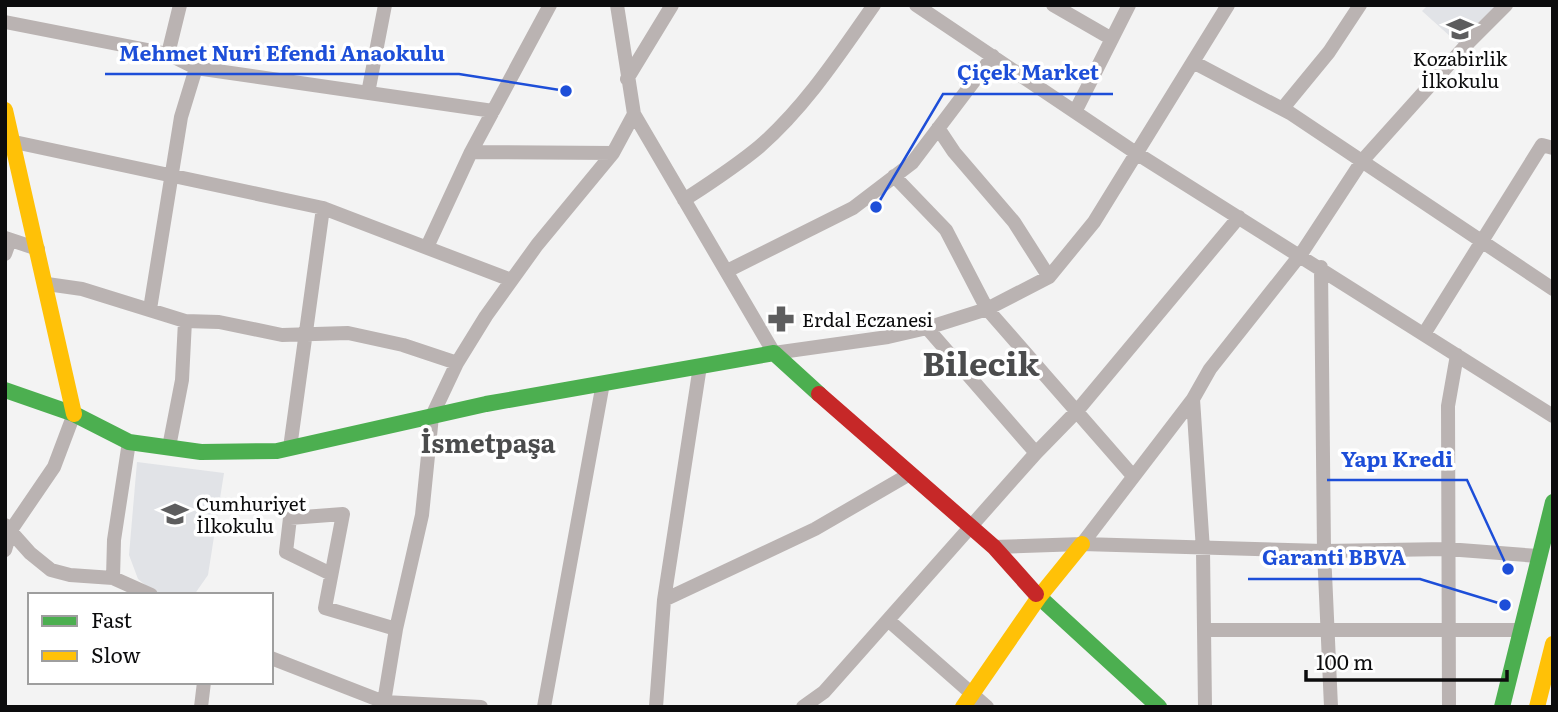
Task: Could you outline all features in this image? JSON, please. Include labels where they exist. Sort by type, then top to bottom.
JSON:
[{"type":"street","points":[[168,54],[180,5]]},
{"type":"street","points":[[368,93],[385,5]]},
{"type":"street","points":[[427,247],[471,152],[550,5]]},
{"type":"street","points":[[617,5],[634,114],[774,354],[908,475],[994,547],[1039,597],[1159,707]]},
{"type":"street","points":[[627,79],[672,5]]},
{"type":"street","points":[[684,200],[760,146],[794,112],[829,69],[874,5]]},
{"type":"street","points":[[916,5],[1136,153],[1301,254],[1553,416]]},
{"type":"street","points":[[1053,5],[1112,39]]},
{"type":"street","points":[[1075,112],[1129,5]]},
{"type":"street","points":[[5,390],[74,414],[129,442],[201,452],[290,447],[603,383],[888,337],[927,328],[987,309],[1049,277],[1094,222],[1228,5]]},
{"type":"street","points":[[1283,108],[1329,52],[1360,5]]},
{"type":"street","points":[[968,700],[1039,597],[1193,399],[1210,369],[1301,254],[1362,161],[1506,5]]},
{"type":"street","points":[[5,22],[168,54],[196,68],[493,111]]},
{"type":"street","points":[[727,271],[853,208],[912,163],[993,57]]},
{"type":"street","points":[[1193,62],[1283,108],[1479,242],[1553,289]]},
{"type":"street","points":[[150,309],[181,117],[196,68]]},
{"type":"street","points":[[5,110],[8,141],[47,284],[74,414],[54,467],[8,527],[5,550]]},
{"type":"street","points":[[384,702],[396,629],[422,515],[432,416],[457,363],[511,280],[613,153],[634,114]]},
{"type":"street","points":[[938,128],[954,152],[1014,222],[1049,277]]},
{"type":"street","points":[[8,141],[171,173],[323,208],[511,280]]},
{"type":"street","points":[[1424,334],[1542,145],[1553,148]]},
{"type":"street","points":[[471,152],[613,153]]},
{"type":"street","points":[[894,176],[946,230],[987,309],[1133,476]]},
{"type":"street","points":[[290,447],[323,208]]},
{"type":"street","points":[[803,707],[824,692],[1036,453],[1077,411],[1239,217]]},
{"type":"street","points":[[7,244],[38,249]]},
{"type":"street","points":[[1321,267],[1324,551],[1331,707]]},
{"type":"street","points":[[47,284],[82,289],[185,321],[219,322],[282,335],[348,333],[403,345],[457,363]]},
{"type":"street","points":[[169,447],[182,380],[185,321]]},
{"type":"street","points":[[927,328],[1036,453]]},
{"type":"street","points":[[1448,707],[1448,406],[1457,355]]},
{"type":"street","points":[[656,707],[664,600],[700,366]]},
{"type":"street","points":[[544,707],[603,383]]},
{"type":"street","points":[[1193,399],[1203,550],[1205,707]]},
{"type":"street","points":[[113,578],[114,540],[129,442]]},
{"type":"street","points":[[664,600],[816,529],[908,475]]},
{"type":"street","points":[[1502,707],[1553,502]]},
{"type":"street","points":[[331,574],[286,552],[290,518],[343,514],[325,608],[396,629]]},
{"type":"street","points":[[8,527],[30,552],[51,569],[70,575],[113,578],[147,593]]},
{"type":"street","points":[[994,547],[1082,544],[1203,550],[1447,549],[1538,556]]},
{"type":"street","points":[[888,620],[968,700],[987,707]]},
{"type":"street","points":[[1206,630],[1520,630]]},
{"type":"street","points":[[1537,707],[1553,644]]},
{"type":"street","points":[[273,659],[384,702],[481,707]]},
{"type":"street","points":[[201,707],[204,684]]},
{"type":"shaded area","name":"Kozabirlik İlkokulu","points":[[1428,5],[1501,5],[1462,47],[1422,11]]},
{"type":"shaded area","name":"Cumhuriyet İlkokulu","points":[[137,462],[224,473],[208,575],[195,593],[155,593],[138,579],[129,555]]},
{"type":"traffic: fast","points":[[5,390],[74,414],[129,442],[201,452],[277,451],[486,404],[774,353],[819,394]]},
{"type":"traffic: fast","points":[[1502,707],[1553,502]]},
{"type":"traffic: fast","points":[[1036,594],[1159,707]]},
{"type":"traffic: slow","points":[[5,110],[74,414]]},
{"type":"traffic: slow","points":[[963,707],[1039,597],[1082,544]]},
{"type":"traffic: slow","points":[[1537,707],[1553,644]]},
{"type":"traffic: jam","points":[[819,394],[994,547],[1036,594]]},
{"type":"place","name":"Kozabirlik İlkokulu","points":[[1460,29]]},
{"type":"place","name":"Mehmet Nuri Efendi Anaokulu","points":[[566,91]]},
{"type":"place","name":"Çiçek Market","points":[[876,207]]},
{"type":"place","name":"Erdal Eczanesi","points":[[781,319]]},
{"type":"place","name":"Cumhuriyet İlkokulu","points":[[175,514]]},
{"type":"place","name":"Yapı Kredi","points":[[1508,569]]},
{"type":"place","name":"Garanti BBVA","points":[[1505,605]]},
{"type":"district","name":"Bilecik","points":[[981,361]]},
{"type":"district","name":"İsmetpaşa","points":[[488,441]]}]
